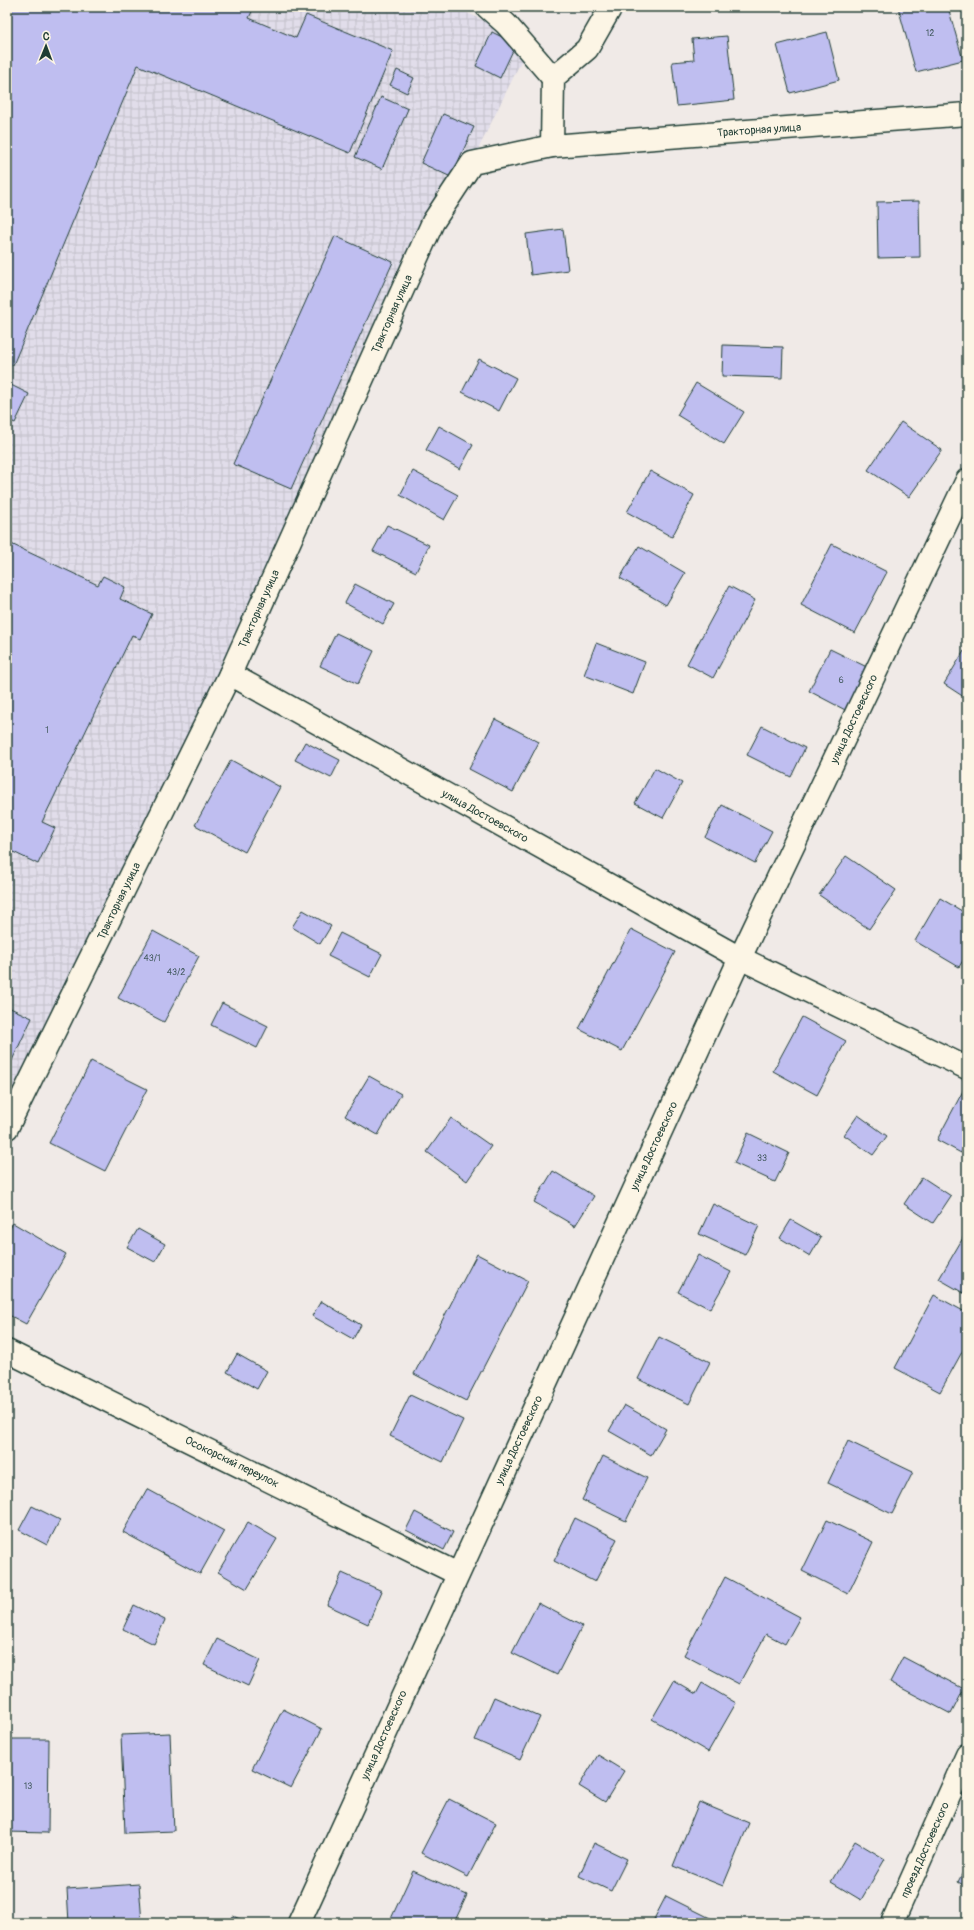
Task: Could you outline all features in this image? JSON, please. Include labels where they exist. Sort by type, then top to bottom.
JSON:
[{"type":"street","points":[[487,7],[506,24],[553,78],[552,146]]},
{"type":"street","points":[[553,78],[587,49],[610,7]]},
{"type":"street","name":"Тракторная улица","points":[[7,1128],[230,674],[433,222],[472,163],[552,146],[967,114]]},
{"type":"street","name":"улица Достоевского","points":[[299,1923],[740,958],[967,480]]},
{"type":"street","name":"улица Достоевского","points":[[230,674],[740,958],[967,1068]]},
{"type":"street","name":"Осокорский переулок","points":[[7,1351],[458,1574]]},
{"type":"street","name":"проезд Достоевского","points":[[892,1923],[967,1755]]},
{"type":"shaded area","points":[[7,7],[455,7],[530,43],[7,1116]]},
{"type":"building","points":[[7,7],[254,7],[249,18],[296,38],[306,15],[393,51],[350,153],[138,65],[13,365],[7,363]]},
{"type":"building","points":[[898,7],[948,7],[963,60],[916,72]]},
{"type":"building","points":[[492,32],[516,44],[500,78],[476,66]]},
{"type":"building","points":[[827,32],[839,80],[790,93],[777,45]]},
{"type":"building","points":[[727,36],[734,100],[677,106],[672,62],[694,60],[692,39]]},
{"type":"building","points":[[397,70],[414,78],[407,93],[390,85]]},
{"type":"building","points":[[381,97],[408,109],[382,169],[355,157]]},
{"type":"building","points":[[443,114],[474,127],[451,177],[421,163]]},
{"type":"building","points":[[919,201],[920,257],[878,258],[877,202]]},
{"type":"building","points":[[563,229],[568,270],[531,275],[526,234]]},
{"type":"building","points":[[335,236],[393,262],[291,489],[233,464]]},
{"type":"building","points":[[723,345],[783,347],[782,378],[722,376]]},
{"type":"building","points":[[479,359],[516,378],[499,411],[462,392]]},
{"type":"building","points":[[7,383],[29,394],[15,423],[7,419]]},
{"type":"building","points":[[696,383],[744,412],[724,444],[677,415]]},
{"type":"building","points":[[901,422],[942,450],[909,497],[868,470]]},
{"type":"building","points":[[439,426],[473,445],[460,469],[426,450]]},
{"type":"building","points":[[413,471],[458,495],[444,520],[400,495]]},
{"type":"building","points":[[650,471],[694,495],[672,537],[627,512]]},
{"type":"building","points":[[387,525],[429,545],[416,572],[373,551]]},
{"type":"building","points":[[7,542],[98,585],[103,576],[125,587],[120,599],[152,614],[140,639],[132,635],[42,822],[55,828],[38,864],[7,849]]},
{"type":"building","points":[[832,544],[887,572],[855,633],[801,605]]},
{"type":"building","points":[[639,546],[685,573],[666,605],[620,578]]},
{"type":"building","points":[[355,584],[394,604],[383,624],[345,603]]},
{"type":"building","points":[[729,586],[755,600],[713,678],[687,664]]},
{"type":"building","points":[[336,633],[374,651],[358,684],[320,666]]},
{"type":"building","points":[[596,643],[645,662],[633,694],[584,675]]},
{"type":"building","points":[[830,649],[873,670],[851,713],[809,691]]},
{"type":"building","points":[[964,651],[967,652],[967,699],[944,684]]},
{"type":"building","points":[[495,719],[539,742],[513,792],[469,769]]},
{"type":"building","points":[[762,726],[805,748],[791,777],[747,755]]},
{"type":"building","points":[[305,742],[340,760],[331,778],[295,760]]},
{"type":"building","points":[[231,760],[280,787],[245,852],[195,825]]},
{"type":"building","points":[[655,768],[682,783],[663,818],[635,803]]},
{"type":"building","points":[[722,805],[772,831],[755,863],[705,837]]},
{"type":"building","points":[[846,856],[896,890],[869,929],[819,895]]},
{"type":"building","points":[[940,898],[967,914],[967,954],[959,967],[915,941]]},
{"type":"building","points":[[303,910],[331,926],[320,944],[292,927]]},
{"type":"building","points":[[631,929],[675,952],[622,1051],[579,1029]]},
{"type":"building","points":[[153,931],[199,956],[164,1022],[118,998]]},
{"type":"building","points":[[340,933],[382,954],[370,977],[328,956]]},
{"type":"building","points":[[222,1003],[268,1026],[257,1048],[211,1025]]},
{"type":"building","points":[[8,1007],[32,1018],[7,1071],[7,1009]]},
{"type":"building","points":[[802,1017],[846,1041],[817,1095],[773,1071]]},
{"type":"building","points":[[91,1061],[147,1089],[105,1171],[49,1143]]},
{"type":"building","points":[[369,1076],[401,1094],[378,1135],[345,1116]]},
{"type":"building","points":[[964,1089],[967,1091],[967,1142],[961,1153],[937,1140]]},
{"type":"building","points":[[858,1115],[887,1136],[873,1155],[844,1135]]},
{"type":"building","points":[[451,1118],[491,1146],[467,1181],[427,1152]]},
{"type":"building","points":[[748,1133],[789,1153],[775,1182],[734,1163]]},
{"type":"building","points":[[553,1171],[594,1196],[575,1226],[534,1202]]},
{"type":"building","points":[[922,1177],[951,1196],[933,1223],[904,1204]]},
{"type":"building","points":[[713,1204],[759,1226],[745,1255],[699,1234]]},
{"type":"building","points":[[791,1220],[821,1237],[810,1256],[780,1238]]},
{"type":"building","points":[[13,1223],[66,1254],[26,1324],[7,1314],[7,1234]]},
{"type":"building","points":[[138,1229],[165,1244],[155,1262],[127,1247]]},
{"type":"building","points":[[967,1231],[967,1295],[939,1279]]},
{"type":"building","points":[[477,1254],[528,1281],[466,1401],[414,1374]]},
{"type":"building","points":[[698,1255],[731,1272],[710,1309],[678,1292]]},
{"type":"building","points":[[934,1295],[967,1313],[967,1343],[940,1392],[895,1368]]},
{"type":"building","points":[[321,1301],[361,1325],[353,1339],[312,1316]]},
{"type":"building","points":[[659,1337],[710,1362],[689,1404],[638,1379]]},
{"type":"building","points":[[237,1354],[267,1371],[257,1389],[227,1372]]},
{"type":"building","points":[[410,1395],[463,1420],[443,1462],[390,1436]]},
{"type":"building","points":[[624,1405],[666,1429],[651,1455],[609,1431]]},
{"type":"building","points":[[848,1441],[913,1472],[892,1514],[828,1483]]},
{"type":"building","points":[[603,1456],[647,1478],[626,1521],[582,1500]]},
{"type":"building","points":[[147,1489],[224,1531],[200,1574],[123,1532]]},
{"type":"building","points":[[32,1506],[60,1520],[47,1545],[19,1530]]},
{"type":"building","points":[[415,1512],[453,1532],[444,1550],[406,1530]]},
{"type":"building","points":[[575,1518],[617,1539],[595,1582],[554,1561]]},
{"type":"building","points":[[827,1520],[873,1542],[848,1594],[802,1571]]},
{"type":"building","points":[[248,1522],[277,1539],[247,1589],[218,1572]]},
{"type":"building","points":[[342,1573],[382,1591],[368,1624],[327,1605]]},
{"type":"building","points":[[725,1577],[800,1617],[785,1644],[766,1634],[739,1684],[684,1655]]},
{"type":"building","points":[[538,1603],[582,1626],[557,1675],[512,1653]]},
{"type":"building","points":[[134,1605],[165,1620],[154,1644],[123,1629]]},
{"type":"building","points":[[217,1639],[260,1660],[248,1686],[204,1665]]},
{"type":"building","points":[[903,1657],[964,1689],[951,1714],[890,1682]]},
{"type":"building","points":[[674,1681],[696,1694],[702,1683],[736,1703],[708,1752],[652,1719]]},
{"type":"building","points":[[494,1697],[540,1717],[520,1760],[475,1740]]},
{"type":"building","points":[[283,1709],[322,1729],[291,1788],[252,1769]]},
{"type":"building","points":[[170,1733],[174,1831],[125,1833],[121,1735]]},
{"type":"building","points":[[7,1739],[49,1739],[48,1833],[7,1832]]},
{"type":"building","points":[[598,1755],[624,1771],[605,1802],[579,1786]]},
{"type":"building","points":[[449,1799],[496,1823],[468,1877],[421,1853]]},
{"type":"building","points":[[699,1802],[749,1823],[723,1886],[673,1866]]},
{"type":"building","points":[[855,1841],[885,1859],[861,1900],[831,1882]]},
{"type":"building","points":[[594,1843],[627,1859],[611,1891],[579,1876]]},
{"type":"building","points":[[967,1864],[967,1887],[958,1882]]},
{"type":"building","points":[[413,1871],[467,1895],[454,1923],[389,1923]]},
{"type":"building","points":[[139,1884],[142,1923],[69,1923],[67,1889]]},
{"type":"building","points":[[666,1896],[712,1919],[709,1923],[652,1923]]},
{"type":"building","points":[[233,1916],[249,1923],[230,1923]]}]
